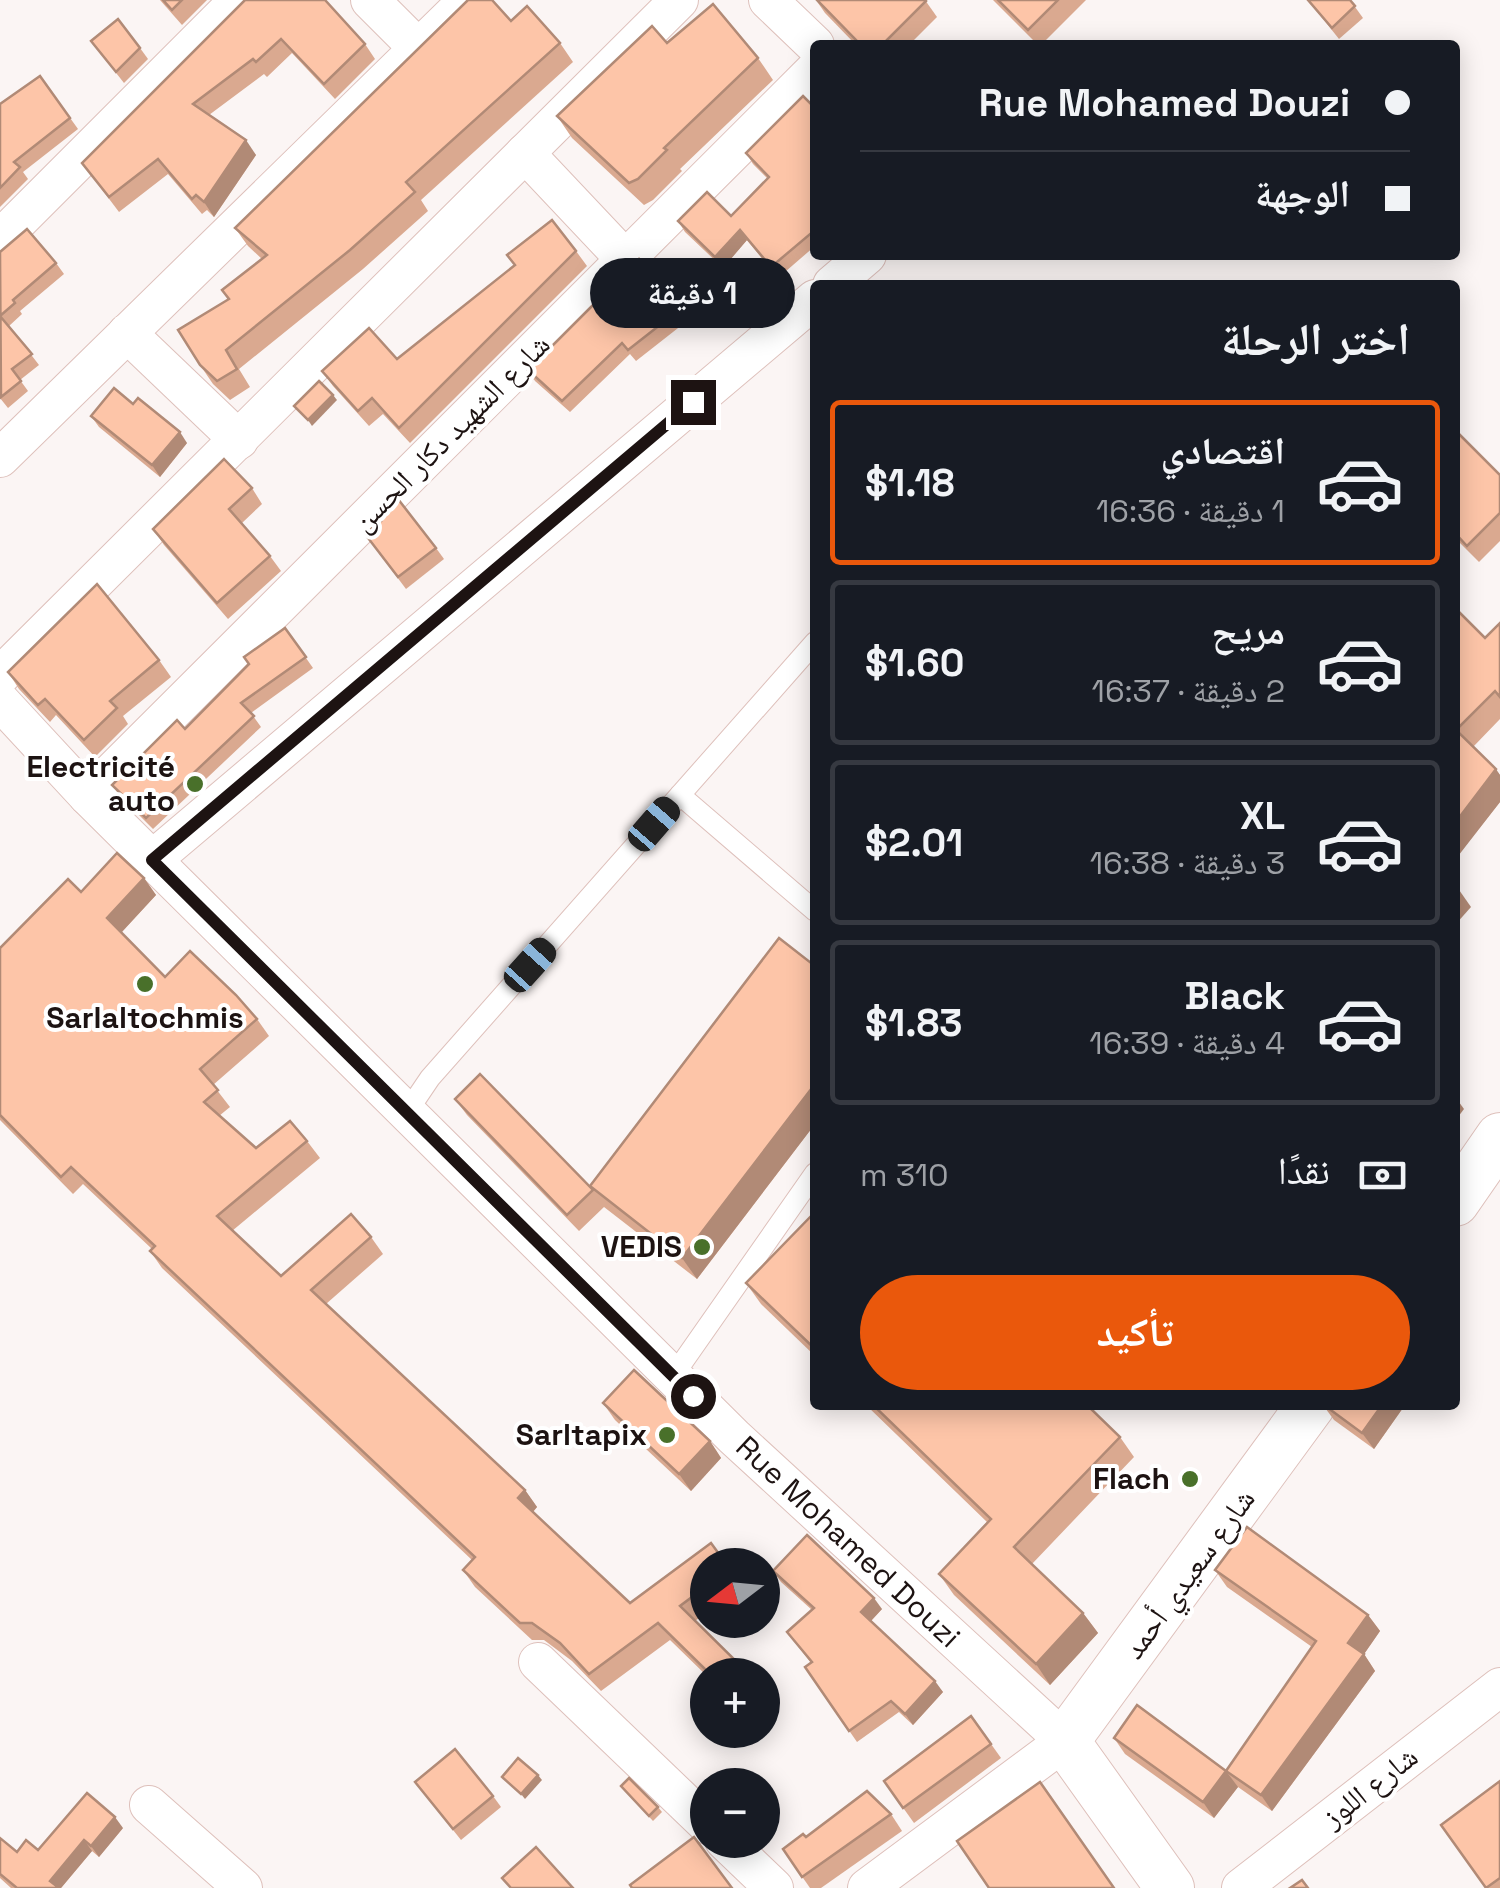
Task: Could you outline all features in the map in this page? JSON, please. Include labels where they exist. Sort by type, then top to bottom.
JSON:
[{"type":"street","points":[[0,239],[239,0]]},
{"type":"street","points":[[370,0],[418,48]]},
{"type":"street","points":[[0,458],[468,0]]},
{"type":"street","points":[[0,676],[679,0]]},
{"type":"street","points":[[768,0],[810,40]]},
{"type":"street","name":"شارع الشهيد دكار الحسن","points":[[88,796],[810,75]]},
{"type":"street","points":[[526,153],[625,259]]},
{"type":"street","points":[[838,280],[862,260]]},
{"type":"street","points":[[152,860],[810,303]]},
{"type":"street","points":[[128,334],[238,440]]},
{"type":"street","name":"Rue Mohamed Douzi","points":[[0,701],[88,796],[734,1436],[1066,1742]]},
{"type":"street","points":[[1460,1195],[1500,1137]]},
{"type":"street","name":"شارع سعيدي أحمد","points":[[1066,1742],[1306,1410]]},
{"type":"street","points":[[538,1662],[690,1808]]},
{"type":"street","name":"شارع اللوز","points":[[1241,1888],[1500,1687]]},
{"type":"street","points":[[867,1888],[1066,1742],[1170,1888]]},
{"type":"street","points":[[149,1805],[243,1888]]},
{"type":"street","points":[[743,1858],[774,1888]]},
{"type":"lane","points":[[407,1112],[430,1078],[810,648]]},
{"type":"lane","points":[[680,795],[810,907]]},
{"type":"lane","points":[[673,1376],[810,1180]]},
{"type":"building","points":[[163,0],[182,0],[172,10]]},
{"type":"building","points":[[245,0],[325,0],[365,44],[324,84],[281,39],[256,62],[253,59],[193,104],[246,140],[204,202],[196,195],[192,199],[158,159],[109,197],[82,163]]},
{"type":"building","points":[[468,0],[492,0],[511,21],[527,6],[560,43],[406,182],[415,192],[226,350],[237,369],[217,381],[200,365],[178,330],[229,299],[222,290],[267,255],[235,228]]},
{"type":"building","points":[[817,0],[926,1],[887,40],[856,40]]},
{"type":"building","points":[[998,0],[1058,0],[1028,30]]},
{"type":"building","points":[[1308,0],[1350,0],[1355,6],[1332,28]]},
{"type":"building","points":[[713,4],[758,58],[664,148],[667,150],[638,179],[629,183],[557,116],[652,26],[667,43]]},
{"type":"building","points":[[118,19],[140,48],[116,72],[91,41]]},
{"type":"building","points":[[40,76],[70,118],[14,162],[20,167],[0,188],[0,104]]},
{"type":"building","points":[[803,96],[810,103],[810,234],[771,267],[740,230],[715,257],[678,221],[707,192],[731,216],[769,177],[746,153]]},
{"type":"building","points":[[552,220],[576,251],[399,428],[372,398],[358,411],[322,371],[369,328],[397,359],[515,265],[507,255]]},
{"type":"building","points":[[27,229],[56,263],[0,316],[0,252]]},
{"type":"building","points":[[639,259],[679,310],[628,350],[622,343],[562,401],[528,370]]},
{"type":"building","points":[[0,317],[32,354],[12,369],[21,381],[1,397]]},
{"type":"building","points":[[319,381],[333,395],[308,420],[294,406]]},
{"type":"building","points":[[114,388],[133,404],[138,398],[180,432],[152,465],[91,416]]},
{"type":"building","points":[[1460,435],[1500,475],[1500,513],[1467,546],[1460,538]]},
{"type":"building","points":[[224,459],[252,488],[229,509],[270,556],[217,603],[153,529]]},
{"type":"building","points":[[398,499],[436,548],[398,577],[365,534]]},
{"type":"building","points":[[97,584],[159,660],[110,701],[117,708],[84,740],[45,699],[38,705],[8,672]]},
{"type":"building","points":[[1460,613],[1485,638],[1500,623],[1500,697],[1495,691],[1460,726]]},
{"type":"building","points":[[285,628],[306,657],[241,703],[254,716],[146,818],[112,785],[177,720],[185,729],[249,664],[244,657]]},
{"type":"building","points":[[1460,734],[1496,769],[1460,816]]},
{"type":"building","points":[[117,853],[144,878],[107,918],[165,977],[190,951],[257,1019],[200,1069],[218,1090],[204,1102],[256,1148],[290,1121],[307,1141],[217,1216],[281,1276],[351,1214],[371,1237],[311,1290],[525,1490],[518,1498],[630,1603],[690,1559],[690,1598],[680,1606],[690,1616],[690,1638],[713,1638],[733,1658],[694,1658],[658,1623],[589,1674],[560,1643],[532,1623],[520,1623],[463,1570],[475,1557],[150,1251],[155,1246],[71,1167],[61,1177],[0,1115],[0,948],[68,879],[81,892]]},
{"type":"building","points":[[779,938],[810,962],[810,1091],[682,1258],[590,1186]]},
{"type":"building","points":[[480,1074],[593,1190],[567,1215],[455,1099]]},
{"type":"building","points":[[810,1217],[810,1344],[746,1283]]},
{"type":"building","points":[[634,1370],[710,1441],[679,1474],[603,1403]]},
{"type":"building","points":[[878,1410],[1092,1410],[1120,1437],[1014,1547],[1083,1613],[1036,1664],[939,1574],[991,1519]]},
{"type":"building","points":[[1331,1410],[1378,1410],[1362,1433]]},
{"type":"building","points":[[1247,1527],[1368,1615],[1348,1643],[1364,1654],[1261,1795],[1226,1771],[1316,1641],[1215,1570]]},
{"type":"building","points":[[807,1535],[874,1598],[861,1612],[935,1681],[905,1714],[891,1701],[849,1731],[805,1667],[812,1662],[787,1632],[814,1608],[780,1577],[780,1564]]},
{"type":"building","points":[[1137,1705],[1226,1771],[1203,1802],[1114,1738]]},
{"type":"building","points":[[971,1716],[991,1744],[903,1808],[884,1781]]},
{"type":"building","points":[[455,1749],[493,1796],[453,1829],[415,1782]]},
{"type":"building","points":[[518,1758],[538,1775],[521,1794],[502,1777]]},
{"type":"building","points":[[629,1778],[658,1807],[649,1816],[621,1786]]},
{"type":"building","points":[[1500,1781],[1500,1878],[1486,1888],[1441,1825]]},
{"type":"building","points":[[1040,1782],[1114,1888],[989,1888],[957,1841]]},
{"type":"building","points":[[867,1791],[891,1814],[802,1877],[783,1849],[803,1834],[806,1837]]},
{"type":"building","points":[[87,1793],[115,1817],[91,1846],[84,1840],[50,1881],[59,1888],[17,1888],[0,1874],[0,1838],[17,1852],[26,1840],[38,1850]]},
{"type":"building","points":[[690,1840],[690,1858],[710,1858],[732,1888],[632,1888],[630,1885]]},
{"type":"building","points":[[536,1847],[573,1888],[511,1888],[502,1878]]},
{"type":"building","points":[[1302,1880],[1308,1888],[1290,1888]]},
{"type":"place","name":"Electricité auto","points":[[195,784]]},
{"type":"place","name":"Sarlaltochmis","points":[[145,984]]},
{"type":"place","name":"VEDIS","points":[[702,1247]]},
{"type":"place","name":"Sarltapix","points":[[667,1435]]},
{"type":"place","name":"Flach","points":[[1190,1479]]},
{"type":"route","points":[[693,402],[152,860],[693,1396]]}]
